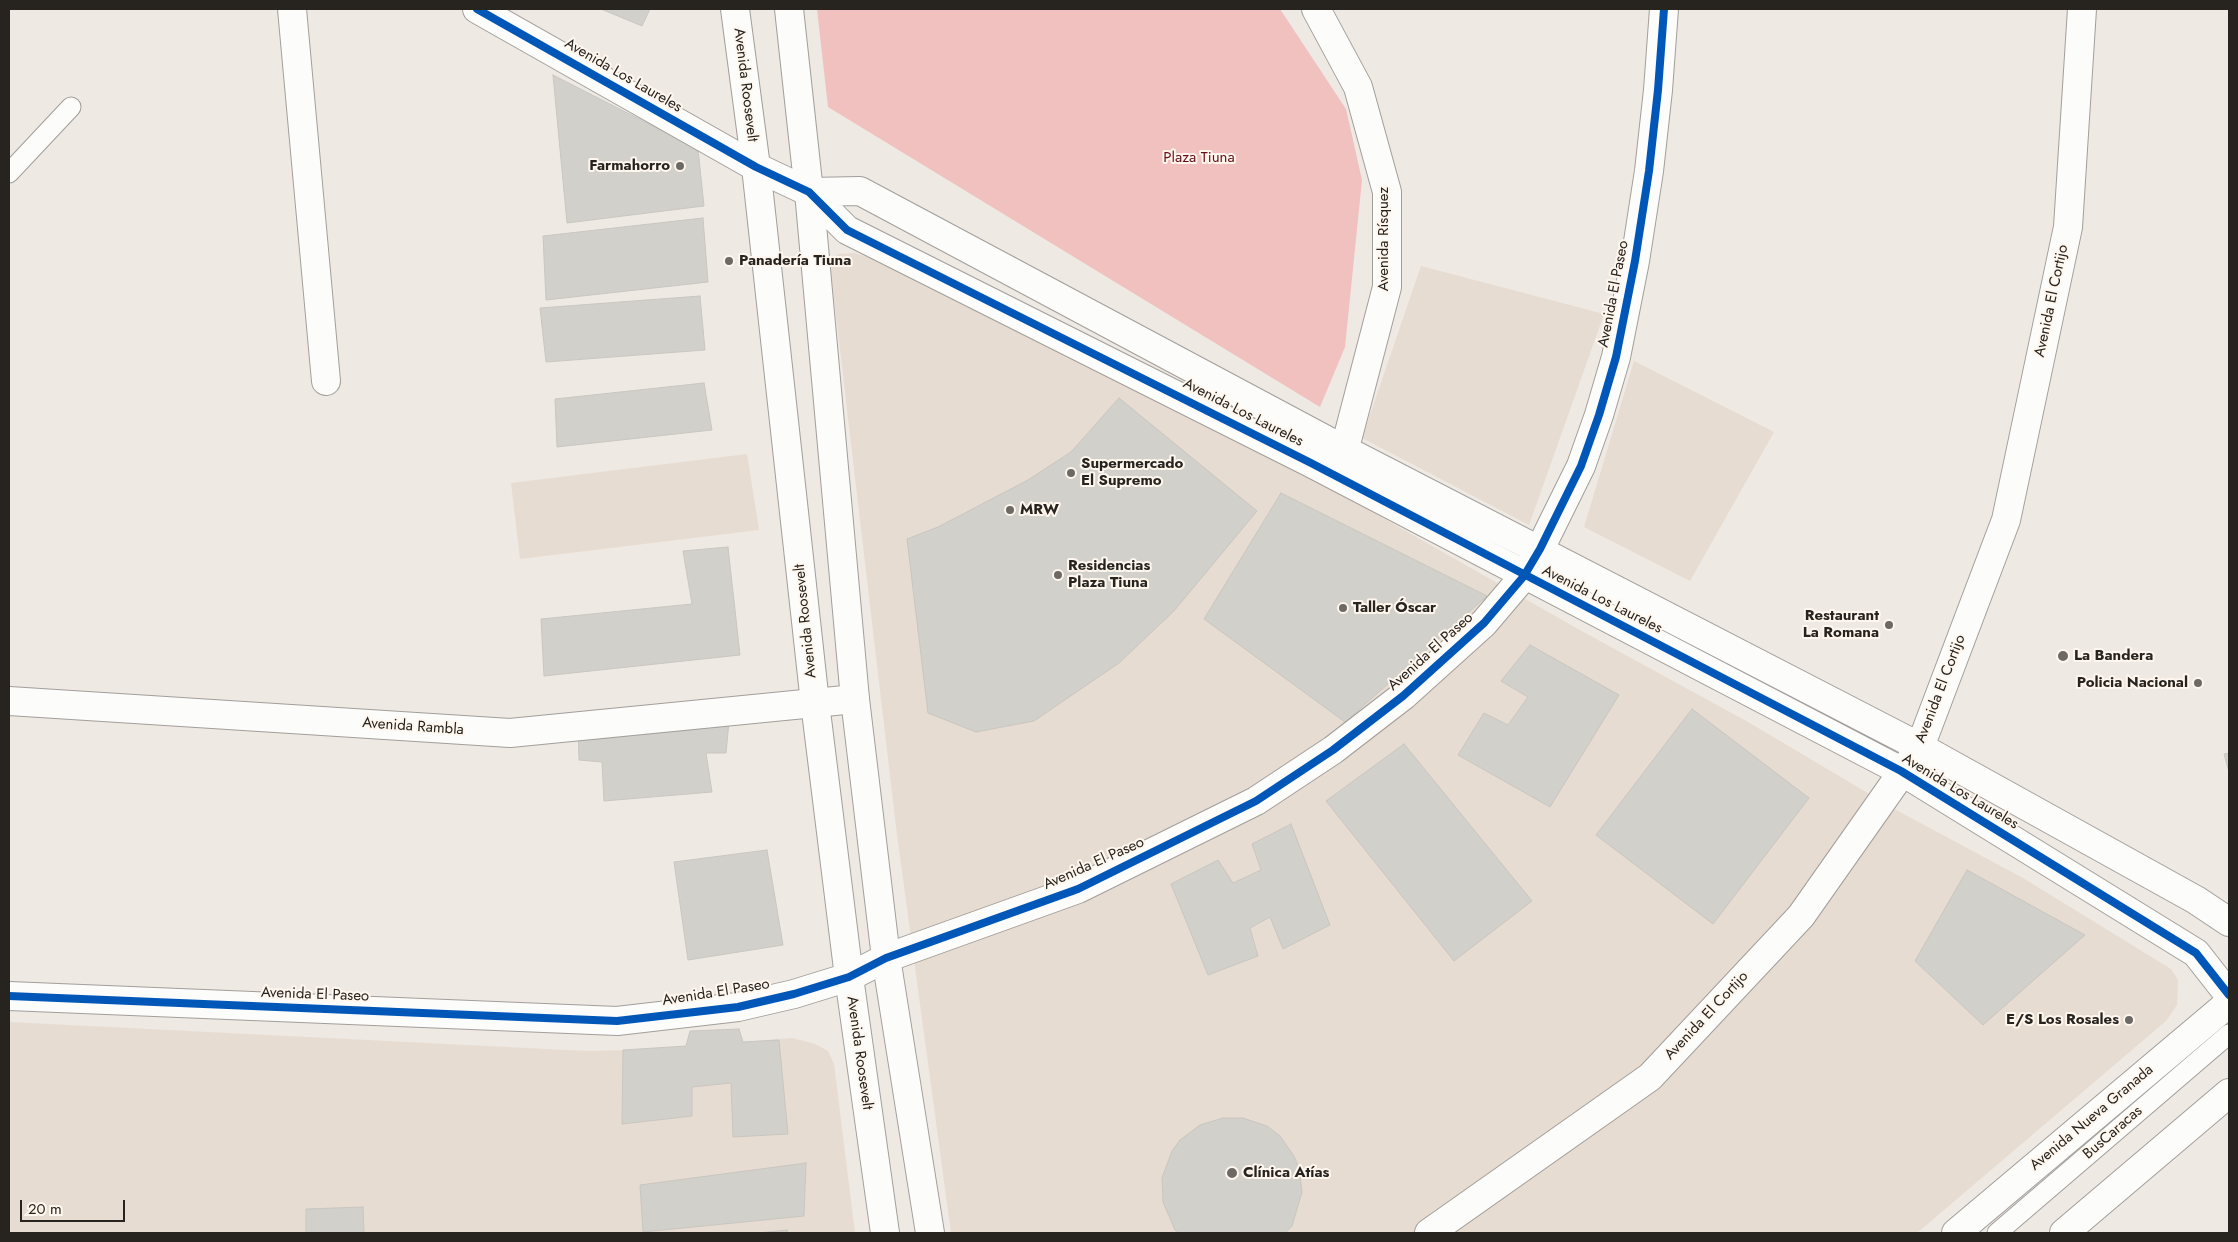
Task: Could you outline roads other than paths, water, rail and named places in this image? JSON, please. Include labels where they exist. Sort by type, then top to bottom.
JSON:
[{"type":"street","points":[[292,9],[326,381]]},
{"type":"street","name":"Avenida Los Laureles","points":[[477,9],[756,167],[809,192],[847,230],[1337,477],[1901,771],[2196,953],[2229,996]]},
{"type":"street","name":"Avenida Roosevelt","points":[[735,9],[756,167],[816,703],[849,977],[884,1233]]},
{"type":"street","points":[[789,9],[809,192],[855,699],[886,958],[930,1233]]},
{"type":"street","name":"Avenida Rísquez","points":[[1316,9],[1358,87],[1387,192],[1388,287],[1337,477]]},
{"type":"street","name":"Avenida El Paseo","points":[[9,996],[617,1021],[738,1007],[794,994],[849,977],[886,958],[1078,889],[1256,801],[1333,750],[1404,696],[1484,623],[1524,576],[1540,550],[1580,466],[1599,415],[1618,348],[1635,261],[1649,171],[1664,9]]},
{"type":"street","name":"Avenida El Cortijo","points":[[1429,1233],[1650,1077],[1801,916],[1901,771],[1920,747],[2006,520],[2068,227],[2082,9]]},
{"type":"street","name":"Avenida Los Laureles","points":[[809,192],[860,191],[1345,450],[1920,747],[2196,900],[2229,922]]},
{"type":"street","name":"Avenida Rambla","points":[[9,701],[510,733],[855,699]]},
{"type":"street","points":[[2196,900],[2229,904]]},
{"type":"street","name":"Avenida Nueva Granada","points":[[1956,1233],[2229,1003]]},
{"type":"street","points":[[2064,1233],[2229,1093]]},
{"type":"lane","points":[[9,173],[71,107]]},
{"type":"lane","name":"BusCaracas","points":[[1997,1233],[2229,1034]]},
{"type":"place","name":"Farmahorro","points":[[680,166]]},
{"type":"place","name":"Panadería Tiuna","points":[[729,261]]},
{"type":"place","name":"Supermercado El Supremo","points":[[1071,473]]},
{"type":"place","name":"MRW","points":[[1010,510]]},
{"type":"place","name":"Residencias Plaza Tiuna","points":[[1058,575]]},
{"type":"place","name":"Taller Óscar","points":[[1343,608]]},
{"type":"place","name":"Restaurant La Romana","points":[[1889,625]]},
{"type":"place","name":"La Bandera","points":[[2063,656]]},
{"type":"place","name":"Policia Nacional","points":[[2198,683]]},
{"type":"place","name":"E/S Los Rosales","points":[[2129,1020]]},
{"type":"place","name":"Clínica Atías","points":[[1232,1173]]},
{"type":"park label","name":"Plaza Tiuna","points":[[1199,158]]}]
